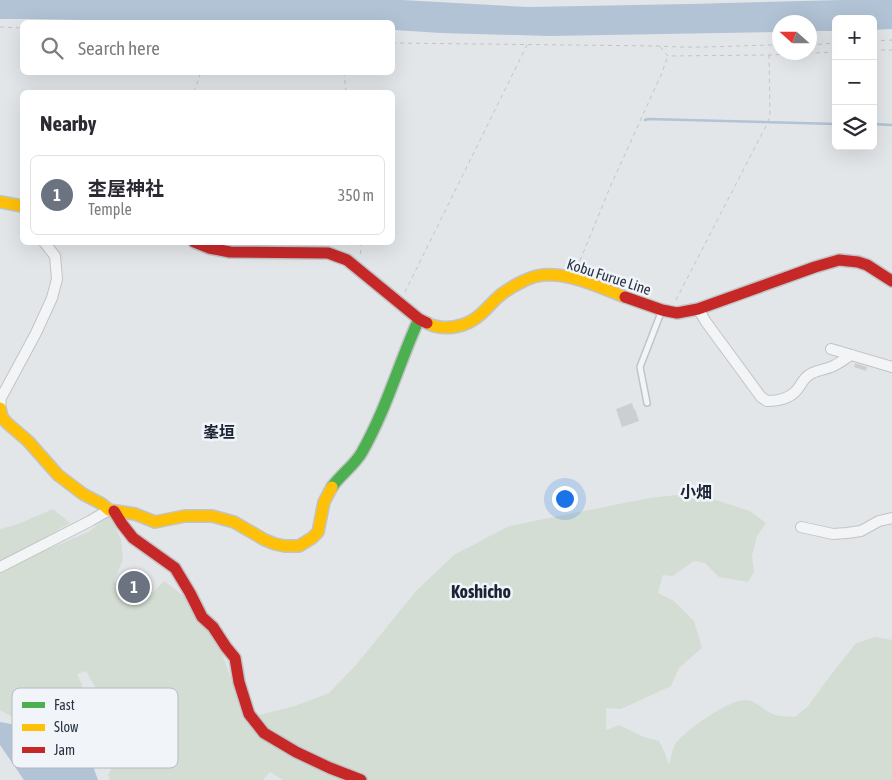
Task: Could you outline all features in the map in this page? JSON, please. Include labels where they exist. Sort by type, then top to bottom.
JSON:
[{"type":"street","points":[[0,202],[20,206]]},
{"type":"street","points":[[46,245],[55,256],[58,279],[52,298],[36,333],[1,398],[2,417],[28,441],[58,475],[84,494],[112,510],[135,514],[155,522],[185,516],[212,516],[234,522],[264,540],[275,544],[293,546],[312,538],[318,532],[324,502],[328,493],[338,478],[361,454],[369,439],[419,319]]},
{"type":"street","name":"Kobu Furue Line","points":[[202,245],[215,250],[230,252],[328,253],[347,260],[419,319],[431,326],[445,327],[467,323],[479,316],[505,291],[538,276],[549,275],[573,278],[666,311],[686,312],[840,260],[867,265],[892,281]]},
{"type":"street","points":[[698,309],[761,397],[768,401],[790,396],[796,392],[808,375],[816,370],[830,367],[852,355]]},
{"type":"street","points":[[832,349],[892,367]]},
{"type":"street","points":[[0,567],[112,510]]},
{"type":"street","points":[[112,510],[133,538],[175,568],[202,617],[213,627],[235,658],[239,682],[249,714],[264,733],[296,752],[347,777],[361,780]]},
{"type":"street","points":[[801,526],[833,534],[847,533],[862,531],[879,521],[892,518]]},
{"type":"lane","points":[[647,403],[640,367],[666,311]]},
{"type":"path","points":[[0,27],[20,28]]},
{"type":"path","points":[[877,41],[892,40]]},
{"type":"path","points":[[395,43],[659,46],[683,48],[772,45]]},
{"type":"path","points":[[817,44],[832,43]]},
{"type":"path","points":[[400,304],[527,45]]},
{"type":"path","points":[[659,46],[668,56],[832,52]]},
{"type":"path","points":[[877,50],[892,50]]},
{"type":"path","points":[[666,311],[767,124],[770,116],[769,55]]},
{"type":"path","points":[[573,278],[611,185],[668,56]]},
{"type":"path","points":[[195,90],[200,75]]},
{"type":"path","points":[[344,75],[346,90]]},
{"type":"shaded area","points":[[694,493],[750,511],[766,523],[757,536],[752,556],[754,572],[748,582],[719,577],[705,563],[694,561],[673,576],[663,575],[658,593],[674,601],[694,621],[702,648],[679,668],[671,686],[621,709],[606,708],[606,730],[619,725],[644,737],[659,741],[669,765],[675,745],[681,737],[718,710],[738,701],[749,700],[775,715],[795,717],[808,706],[856,643],[876,637],[892,640],[892,780],[283,780],[270,772],[263,780],[110,780],[108,775],[112,768],[178,768],[178,688],[95,688],[86,671],[77,674],[82,688],[12,688],[12,716],[0,710],[0,529],[18,524],[53,509],[70,523],[46,537],[51,548],[88,532],[110,515],[121,539],[123,559],[114,581],[131,602],[150,596],[164,581],[188,599],[220,648],[243,719],[295,706],[329,693],[355,666],[417,590],[454,555],[509,526],[649,498]]},
{"type":"water","points":[[0,0],[402,0],[528,7],[892,0],[892,29],[877,30],[877,15],[832,15],[832,31],[817,31],[817,15],[772,15],[772,32],[550,36],[395,30],[395,20],[0,19]]},
{"type":"water","points":[[0,722],[12,724],[12,762],[0,745]]},
{"type":"water","points":[[16,768],[94,768],[98,780],[24,780]]},
{"type":"building","points":[[855,363],[867,367],[866,371],[854,367]]},
{"type":"building","points":[[632,403],[639,421],[622,427],[616,409]]},
{"type":"building","points":[[128,570],[134,572],[131,583],[124,581]]},
{"type":"building","points":[[133,578],[141,581],[135,596],[127,592]]},
{"type":"waterway","points":[[645,120],[832,124]]},
{"type":"waterway","points":[[877,124],[892,125]]},
{"type":"traffic: fast","points":[[332,487],[359,457],[371,436],[419,319]]},
{"type":"traffic: slow","points":[[0,202],[20,206]]},
{"type":"traffic: slow","points":[[427,323],[448,328],[462,325],[481,314],[502,293],[529,278],[537,276],[559,275],[570,277],[625,297]]},
{"type":"traffic: slow","points":[[0,408],[2,417],[7,423],[28,441],[58,475],[83,494],[109,510],[135,514],[155,522],[185,516],[212,516],[234,522],[275,544],[299,546],[318,532],[324,502],[332,487]]},
{"type":"traffic: jam","points":[[202,245],[230,252],[328,253],[347,260],[419,319],[427,323]]},
{"type":"traffic: jam","points":[[625,297],[662,310],[677,313],[698,309],[839,260],[867,265],[892,281]]},
{"type":"traffic: jam","points":[[114,511],[133,538],[175,568],[202,617],[213,627],[235,658],[239,682],[249,714],[264,733],[296,752],[361,780]]},
{"type":"place","name":"杢屋神社","points":[[134,587]]},
{"type":"district","name":"峯垣","points":[[219,432]]},
{"type":"district","name":"小畑","points":[[696,492]]},
{"type":"district","name":"Koshicho","points":[[481,592]]}]
